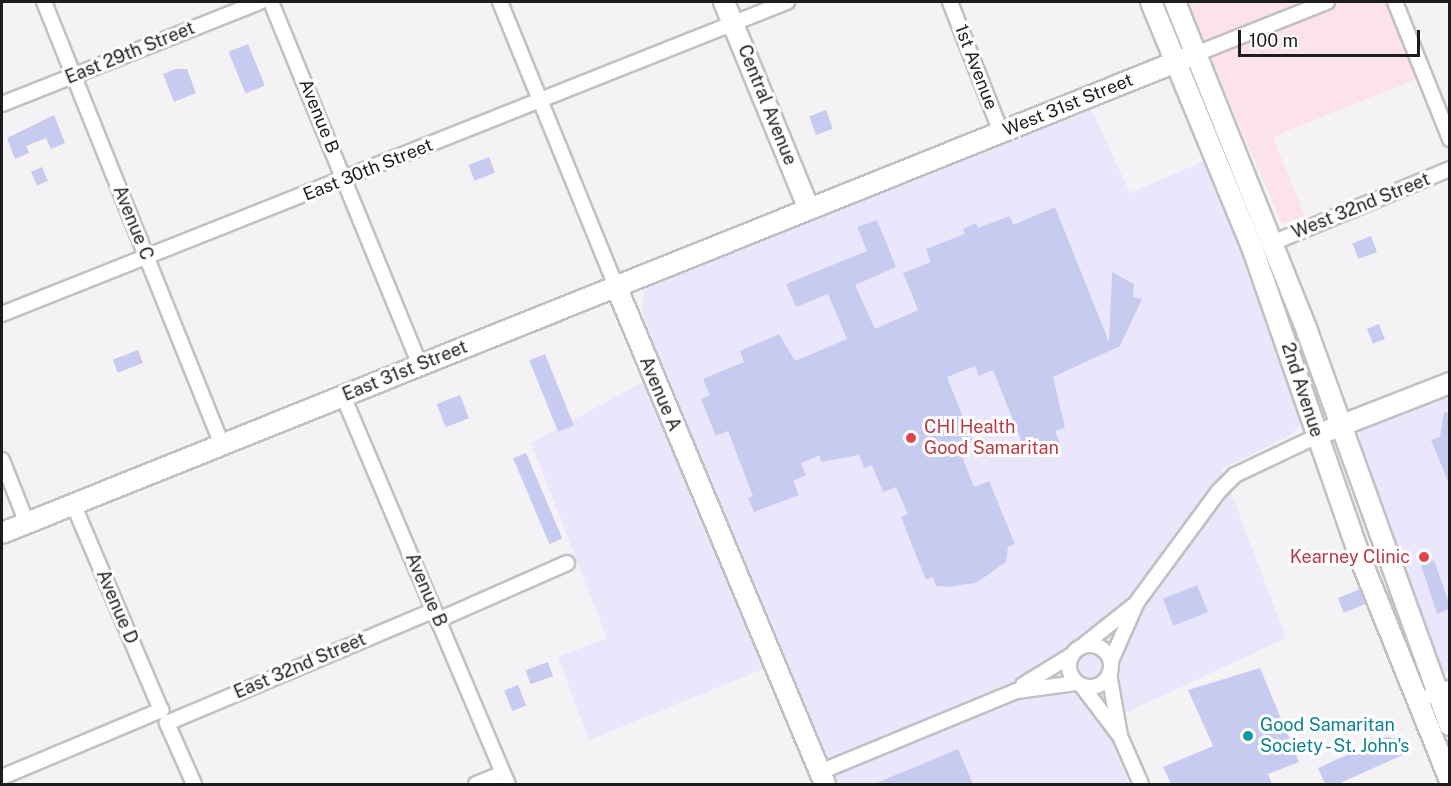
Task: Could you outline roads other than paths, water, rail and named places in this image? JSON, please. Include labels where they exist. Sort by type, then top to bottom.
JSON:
[{"type":"street","name":"Avenue C","points":[[44,2],[222,444]]},
{"type":"street","name":"East 29th Street","points":[[2,104],[260,2]]},
{"type":"street","name":"Avenue B","points":[[271,2],[420,365]]},
{"type":"street","name":"Avenue A","points":[[500,2],[822,778]]},
{"type":"street","name":"Central Avenue","points":[[724,2],[809,208]]},
{"type":"street","name":"East 30th Street","points":[[2,314],[787,2]]},
{"type":"street","name":"1st Avenue","points":[[950,2],[1001,132]]},
{"type":"street","name":"2nd Avenue","points":[[1151,2],[1252,247],[1317,436],[1449,780]]},
{"type":"street","name":"2nd Avenue","points":[[1175,2],[1272,243],[1338,427],[1443,690],[1449,725]]},
{"type":"street","name":"West 31st Street","points":[[809,208],[1327,2]]},
{"type":"street","points":[[1395,2],[1449,139]]},
{"type":"street","name":"West 32nd Street","points":[[1272,243],[1449,169]]},
{"type":"street","name":"East 31st Street","points":[[2,533],[809,208]]},
{"type":"street","points":[[822,778],[1017,691],[1070,656],[1137,602],[1235,474],[1338,427],[1449,383]]},
{"type":"street","name":"Avenue B","points":[[343,396],[505,779]]},
{"type":"street","points":[[2,460],[27,523]]},
{"type":"street","name":"Avenue D","points":[[73,504],[194,784]]},
{"type":"street","name":"East 32nd Street","points":[[2,777],[436,615],[567,563]]},
{"type":"street","points":[[1017,691],[1100,684],[1110,668],[1137,602]]},
{"type":"street","points":[[1083,645],[1101,647],[1110,668],[1120,736]]},
{"type":"street","points":[[1070,656],[1070,674],[1120,736],[1141,784]]},
{"type":"street","points":[[1418,701],[1443,690]]},
{"type":"street","points":[[476,784],[505,779]]},
{"type":"place","name":"CHI Health Good Samaritan","points":[[911,438]]},
{"type":"place","name":"Kearney Clinic","points":[[1424,557]]},
{"type":"place","name":"Good Samaritan Society - St. John's","points":[[1248,736]]}]
